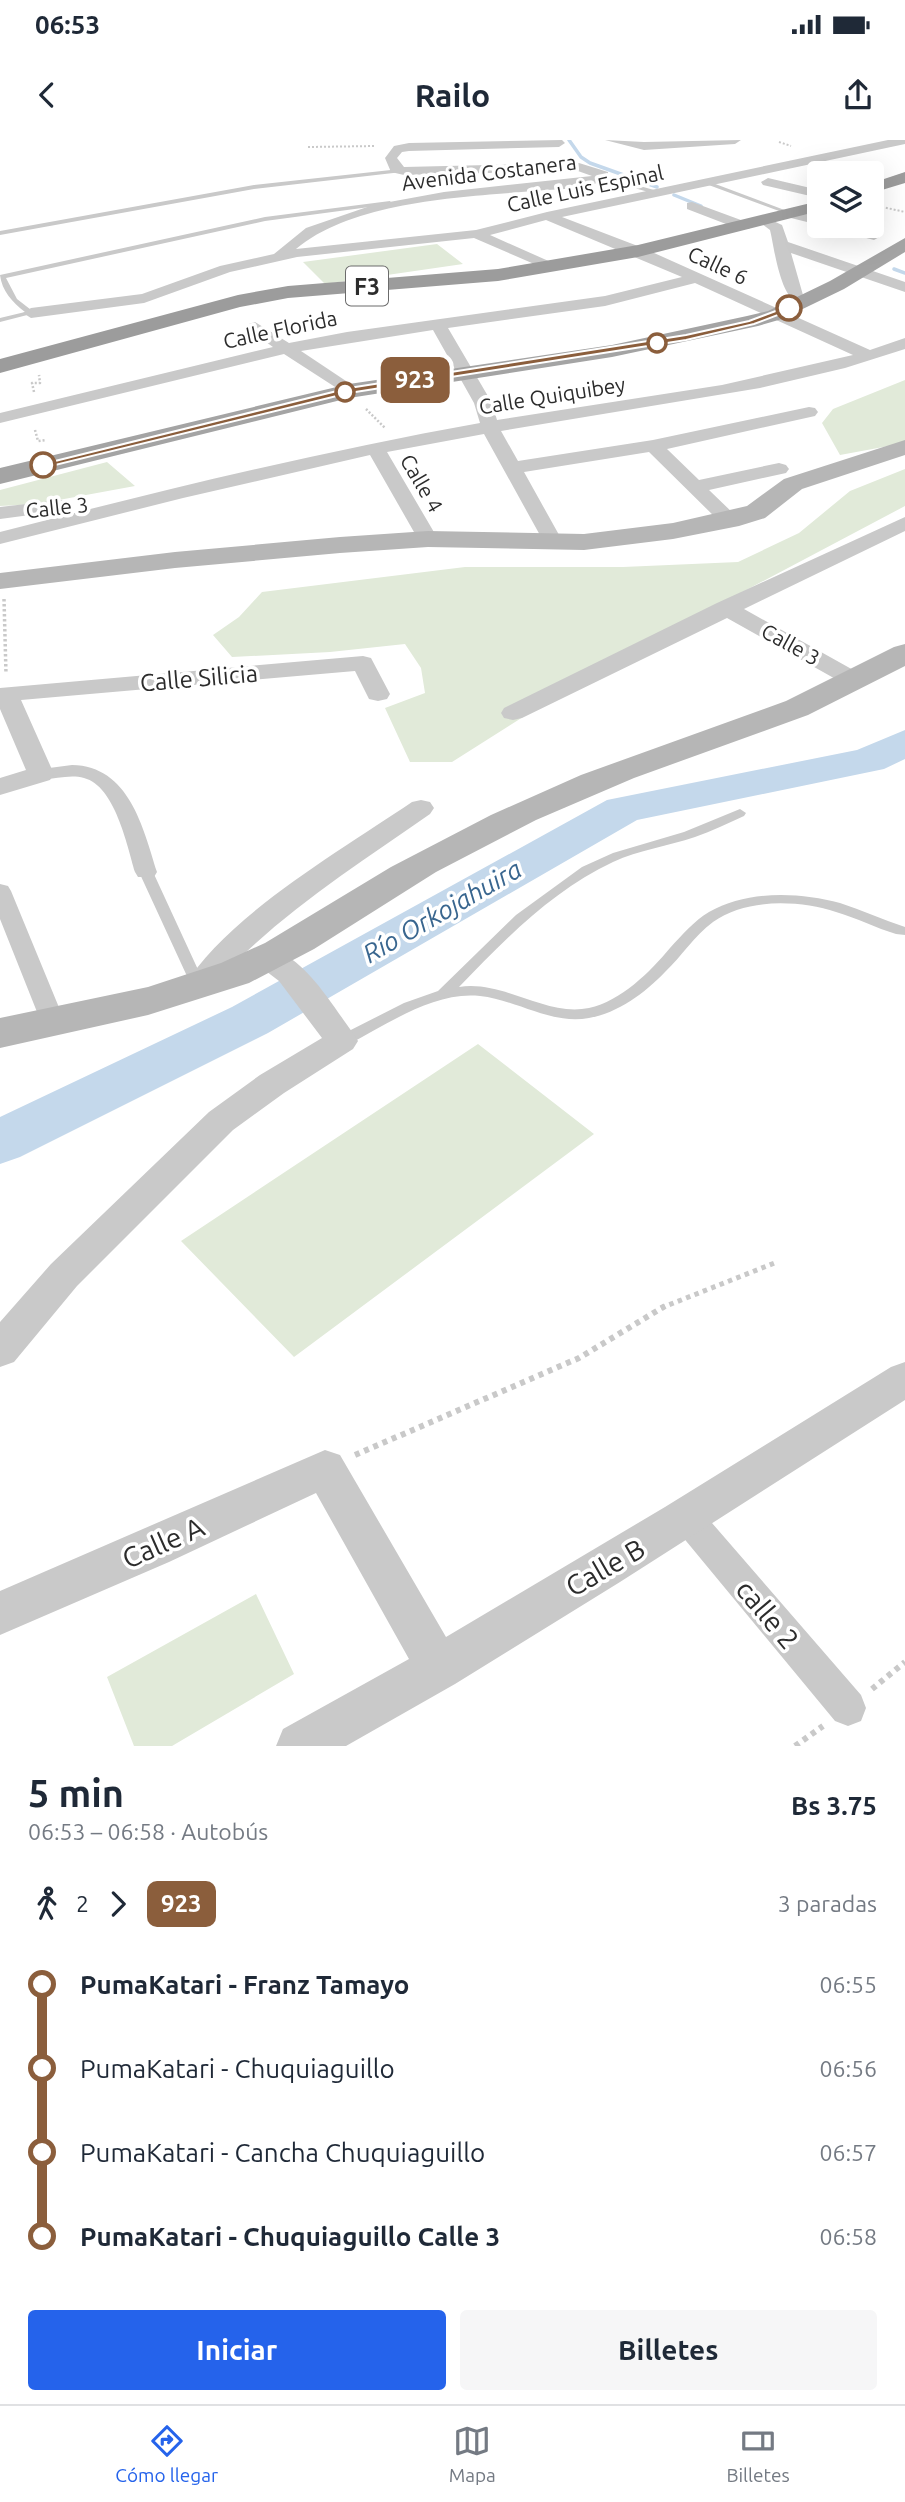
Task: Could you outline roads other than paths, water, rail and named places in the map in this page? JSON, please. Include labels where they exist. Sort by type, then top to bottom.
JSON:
[{"type":"highway","points":[[884,184],[905,177]]},
{"type":"highway","name":"F3","points":[[0,366],[238,301],[288,292],[498,275],[638,251],[807,210]]},
{"type":"main road","points":[[0,476],[349,391],[686,338],[775,315],[849,279],[905,244]]},
{"type":"main road","points":[[2,581],[175,559],[428,539],[552,542],[627,537],[729,520],[756,512],[793,484],[812,475],[905,447]]},
{"type":"main road","points":[[0,1033],[279,966],[406,874],[563,794],[635,765],[796,709],[856,681],[905,653]]},
{"type":"street","name":"Avenida Costanera","points":[[187,315],[184,308],[189,303],[242,278],[291,247],[300,237],[326,224],[405,203],[583,182],[603,175],[584,167],[400,171],[396,169],[391,158],[398,149],[559,143],[557,140]]},
{"type":"street","points":[[611,140],[636,146],[735,140]]},
{"type":"street","name":"Calle Luis Espinal","points":[[31,313],[144,298],[225,269],[297,253],[476,234],[547,216],[905,140]]},
{"type":"street","points":[[768,182],[807,191]]},
{"type":"street","points":[[692,206],[744,226]]},
{"type":"street","points":[[792,214],[807,218]]},
{"type":"street","name":"Calle 6","points":[[547,216],[638,251],[869,356]]},
{"type":"street","points":[[765,221],[777,228],[793,290],[796,298],[803,302]]},
{"type":"street","points":[[476,234],[548,266]]},
{"type":"street","points":[[782,245],[905,287]]},
{"type":"street","name":"Calle Florida","points":[[0,418],[284,349],[605,301],[696,278]]},
{"type":"street","points":[[439,324],[483,403],[490,427],[552,542]]},
{"type":"street","points":[[255,327],[349,391]]},
{"type":"street","name":"Calle Quiquibey","points":[[0,538],[113,507],[400,445],[490,427],[743,387],[869,356],[905,343]]},
{"type":"street","points":[[513,468],[653,446],[809,412]]},
{"type":"street","points":[[653,446],[729,520]]},
{"type":"street","name":"Calle 4","points":[[377,450],[428,539]]},
{"type":"street","points":[[694,487],[779,469]]},
{"type":"street","name":"Calle 3","points":[[0,513],[83,502],[113,507]]},
{"type":"street","points":[[513,713],[905,523]]},
{"type":"street","name":"Calle 3","points":[[725,608],[856,681]]},
{"type":"street","name":"Calle Silicia","points":[[3,695],[363,663],[379,694]]},
{"type":"street","points":[[3,695],[41,774]]},
{"type":"street","points":[[0,787],[41,774],[69,771],[93,774],[124,805],[146,872]]},
{"type":"street","points":[[199,987],[232,948],[269,916],[421,808]]},
{"type":"street","points":[[0,891],[53,1022]]},
{"type":"street","points":[[0,1350],[64,1275],[221,1121],[272,1084],[342,1041],[319,1008],[279,966]]},
{"type":"street","name":"Calle B","points":[[300,1746],[439,1668],[688,1519],[905,1379]]},
{"type":"street","name":"Calle A","points":[[0,1613],[325,1469],[439,1668]]},
{"type":"street","name":"calle 2","points":[[688,1519],[849,1708]]},
{"type":"lane","points":[[0,233],[254,187],[400,171]]},
{"type":"lane","points":[[601,177],[659,193]]},
{"type":"lane","points":[[708,183],[792,214]]},
{"type":"lane","points":[[31,313],[14,300],[1,277],[265,219],[405,203]]},
{"type":"lane","points":[[0,320],[31,313]]},
{"type":"lane","points":[[342,1041],[444,993],[500,935],[564,887],[607,860],[644,846],[683,837],[740,813]]},
{"type":"lane","points":[[146,872],[199,987]]},
{"type":"lane","points":[[444,993],[479,991],[562,1013],[588,1013],[618,1001],[661,970],[694,933],[720,911],[763,901],[817,902],[901,931]]},
{"type":"waterway","points":[[569,140],[581,157],[590,163],[657,187]]},
{"type":"waterway","points":[[674,195],[701,206]]},
{"type":"waterway","points":[[894,269],[905,273]]},
{"type":"waterway","name":"Río Orkojahuira","points":[[0,1142],[250,1020],[623,809],[869,760],[905,743]]}]
